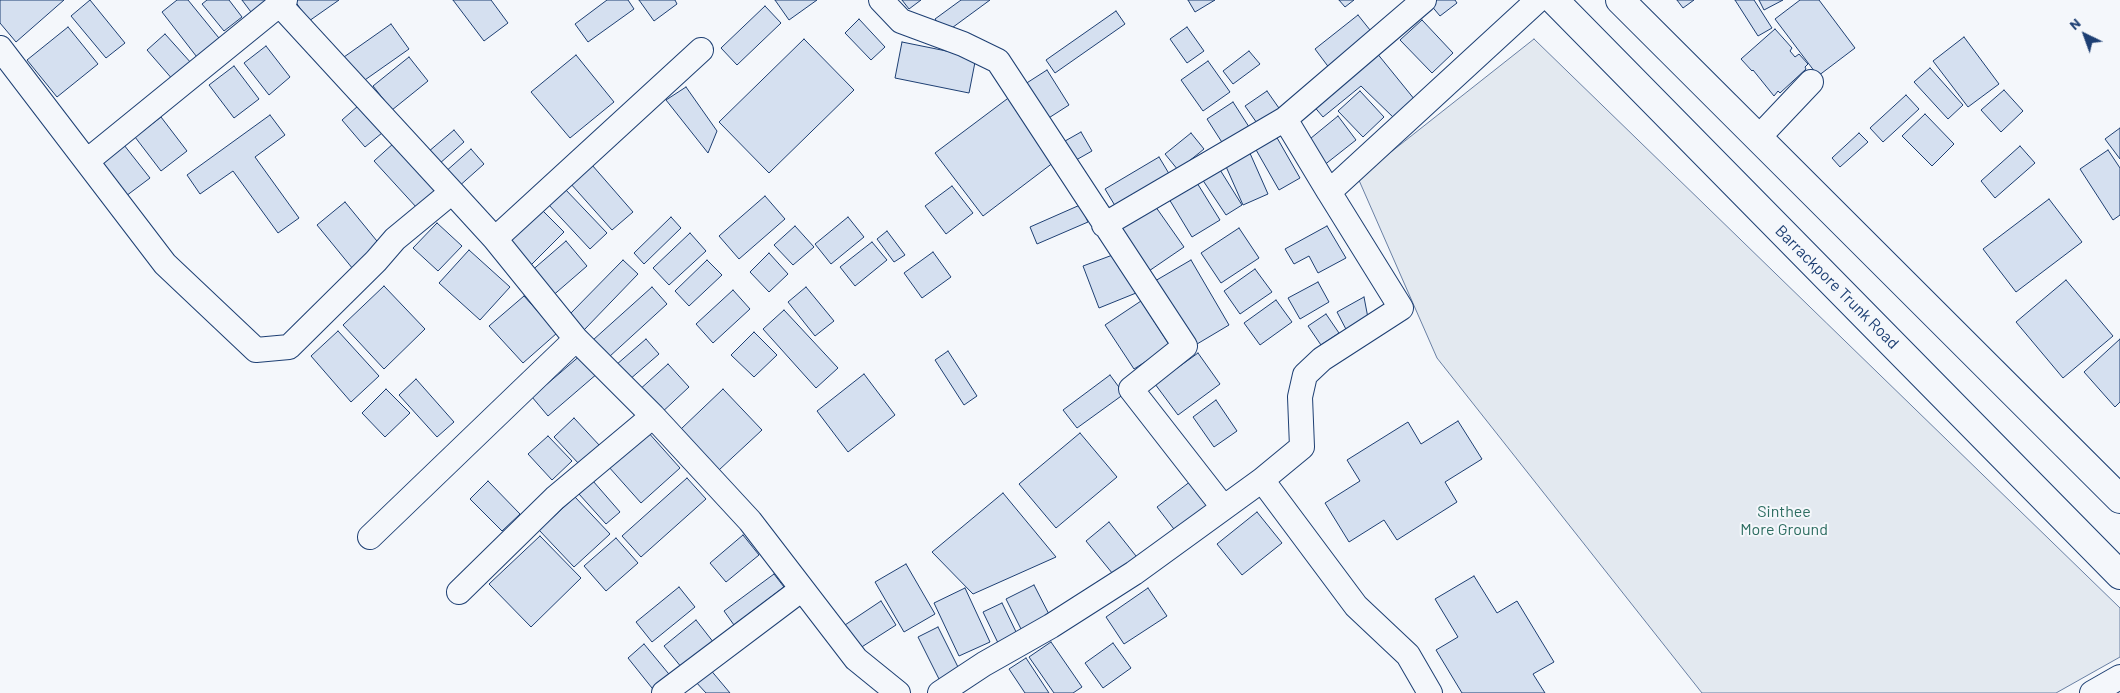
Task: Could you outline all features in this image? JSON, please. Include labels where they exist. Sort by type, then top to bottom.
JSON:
[{"type":"main road","name":"Barrackpore Trunk Road","points":[[1554,0],[2120,575]]},
{"type":"main road","points":[[1620,0],[2120,499]]},
{"type":"street","points":[[881,0],[900,21],[963,44],[998,61],[1185,346],[1131,389],[1223,507]]},
{"type":"street","points":[[1104,225],[1285,119],[1424,0]]},
{"type":"street","points":[[1329,192],[1538,0]]},
{"type":"street","points":[[86,162],[283,2],[495,239],[576,340],[653,416],[750,521],[856,659],[898,693]]},
{"type":"street","points":[[0,48],[165,264],[256,350],[289,347],[376,261],[395,239],[452,192]]},
{"type":"street","points":[[495,239],[701,50]]},
{"type":"street","points":[[1758,138],[1811,82]]},
{"type":"street","points":[[940,693],[984,664],[1051,626],[1134,573],[1262,480],[1302,447],[1300,397],[1305,376],[1322,359],[1401,308],[1285,119]]},
{"type":"street","points":[[370,537],[576,340]]},
{"type":"street","points":[[459,592],[555,498],[653,416]]},
{"type":"street","points":[[1262,480],[1356,606],[1408,655],[1430,693]]},
{"type":"street","points":[[664,693],[802,589]]},
{"type":"street","points":[[2092,693],[2120,677]]},
{"type":"green space","name":"Sinthee More Ground","points":[[1534,39],[2120,608],[2120,657],[2056,693],[1702,693],[1437,358],[1358,178]]},
{"type":"building","points":[[0,0],[64,0],[16,42],[0,23]]},
{"type":"building","points":[[90,0],[125,43],[106,58],[71,16]]},
{"type":"building","points":[[177,0],[188,0],[223,43],[200,61],[162,12]]},
{"type":"building","points":[[207,0],[229,0],[242,17],[224,31],[202,4]]},
{"type":"building","points":[[242,0],[268,0],[251,12]]},
{"type":"building","points":[[296,0],[339,0],[309,21]]},
{"type":"building","points":[[453,0],[491,0],[508,23],[484,41]]},
{"type":"building","points":[[607,0],[628,0],[634,9],[588,42],[575,24]]},
{"type":"building","points":[[639,0],[675,0],[677,4],[654,21]]},
{"type":"building","points":[[775,0],[817,0],[789,20]]},
{"type":"building","points":[[902,0],[921,0],[909,9]]},
{"type":"building","points":[[961,0],[990,0],[945,33],[935,19]]},
{"type":"building","points":[[1188,0],[1215,0],[1195,12]]},
{"type":"building","points":[[1339,0],[1354,0],[1345,7]]},
{"type":"building","points":[[1435,0],[1455,0],[1457,3],[1440,16],[1430,4]]},
{"type":"building","points":[[1677,0],[1694,0],[1683,8]]},
{"type":"building","points":[[1735,0],[1754,0],[1772,28],[1758,36]]},
{"type":"building","points":[[1759,0],[1783,0],[1764,10]]},
{"type":"building","points":[[1800,0],[1819,0],[1855,48],[1818,76],[1775,19]]},
{"type":"building","points":[[765,6],[781,23],[737,65],[721,48]]},
{"type":"building","points":[[1116,11],[1125,24],[1055,73],[1046,60]]},
{"type":"building","points":[[1358,15],[1374,35],[1330,69],[1315,49]]},
{"type":"building","points":[[859,19],[885,47],[871,60],[845,33]]},
{"type":"building","points":[[1422,20],[1453,53],[1432,73],[1400,40]]},
{"type":"building","points":[[391,24],[409,49],[362,82],[344,57]]},
{"type":"building","points":[[68,27],[98,64],[57,97],[27,60]]},
{"type":"building","points":[[1187,27],[1204,51],[1187,63],[1170,39]]},
{"type":"building","points":[[1775,29],[1792,48],[1790,51],[1795,57],[1799,54],[1808,64],[1805,67],[1806,69],[1780,93],[1778,91],[1774,96],[1753,70],[1741,59]]},
{"type":"building","points":[[165,34],[192,64],[174,81],[147,50]]},
{"type":"building","points":[[1964,37],[1999,84],[1968,107],[1933,61]]},
{"type":"building","points":[[804,39],[854,90],[769,173],[719,122]]},
{"type":"building","points":[[902,42],[976,57],[969,93],[895,78]]},
{"type":"building","points":[[266,46],[290,77],[269,95],[244,63]]},
{"type":"building","points":[[1249,51],[1260,64],[1233,84],[1223,71]]},
{"type":"building","points":[[1376,52],[1415,100],[1395,119],[1361,86],[1323,117],[1312,104]]},
{"type":"building","points":[[576,55],[614,102],[570,138],[531,92]]},
{"type":"building","points":[[409,57],[428,81],[392,110],[373,86]]},
{"type":"building","points":[[1208,61],[1230,92],[1203,111],[1181,80]]},
{"type":"building","points":[[234,66],[259,99],[234,118],[209,85]]},
{"type":"building","points":[[1930,68],[1963,105],[1948,119],[1914,82]]},
{"type":"building","points":[[1047,70],[1069,105],[1044,121],[1022,86]]},
{"type":"building","points":[[686,87],[717,131],[708,153],[666,100]]},
{"type":"building","points":[[2004,90],[2023,111],[2001,132],[1981,110]]},
{"type":"building","points":[[1267,91],[1281,111],[1259,126],[1245,106]]},
{"type":"building","points":[[1360,91],[1384,117],[1363,137],[1338,111]]},
{"type":"building","points":[[1906,95],[1919,109],[1883,142],[1870,128]]},
{"type":"building","points":[[1011,96],[1058,159],[983,216],[935,153]]},
{"type":"building","points":[[1233,102],[1251,130],[1225,147],[1207,119]]},
{"type":"building","points":[[358,106],[382,133],[365,147],[342,120]]},
{"type":"building","points":[[1925,114],[1954,144],[1932,166],[1902,136]]},
{"type":"building","points":[[270,115],[285,135],[255,157],[299,218],[278,233],[233,171],[200,194],[187,175]]},
{"type":"building","points":[[1338,116],[1356,140],[1323,166],[1305,143]]},
{"type":"building","points":[[161,117],[187,151],[161,171],[135,137]]},
{"type":"building","points":[[2120,128],[2120,159],[2105,139]]},
{"type":"building","points":[[454,130],[464,142],[439,164],[428,152]]},
{"type":"building","points":[[1081,132],[1092,151],[1069,164],[1058,145]]},
{"type":"building","points":[[1191,133],[1204,149],[1178,170],[1165,154]]},
{"type":"building","points":[[1859,133],[1868,142],[1840,167],[1832,158]]},
{"type":"building","points":[[1276,136],[1300,178],[1279,190],[1255,148]]},
{"type":"building","points":[[394,143],[436,189],[417,208],[374,161]]},
{"type":"building","points":[[124,145],[150,178],[126,196],[101,164]]},
{"type":"building","points":[[2020,146],[2035,163],[1995,198],[1981,181]]},
{"type":"building","points":[[471,149],[484,164],[457,188],[444,173]]},
{"type":"building","points":[[2108,150],[2120,168],[2120,215],[2113,220],[2080,169]]},
{"type":"building","points":[[1249,151],[1268,194],[1243,205],[1224,162]]},
{"type":"building","points":[[1159,157],[1171,177],[1117,209],[1105,189]]},
{"type":"building","points":[[592,165],[633,212],[612,230],[570,183]]},
{"type":"building","points":[[1217,165],[1242,205],[1226,215],[1200,176]]},
{"type":"building","points":[[1194,178],[1220,220],[1192,237],[1166,194]]},
{"type":"building","points":[[952,186],[973,213],[946,234],[925,206]]},
{"type":"building","points":[[564,188],[607,233],[590,249],[548,204]]},
{"type":"building","points":[[765,196],[785,219],[739,259],[719,236]]},
{"type":"building","points":[[2049,199],[2082,242],[2016,292],[1983,249]]},
{"type":"building","points":[[345,202],[381,246],[353,269],[317,225]]},
{"type":"building","points":[[1153,203],[1184,247],[1146,273],[1118,226]]},
{"type":"building","points":[[1080,205],[1088,222],[1037,244],[1030,227]]},
{"type":"building","points":[[542,210],[564,232],[528,268],[506,246]]},
{"type":"building","points":[[671,217],[681,228],[644,264],[634,253]]},
{"type":"building","points":[[848,217],[864,237],[831,264],[815,244]]},
{"type":"building","points":[[437,223],[462,246],[438,271],[413,248]]},
{"type":"building","points":[[795,226],[814,247],[793,265],[774,245]]},
{"type":"building","points":[[1327,226],[1346,258],[1318,273],[1309,256],[1294,264],[1285,249]]},
{"type":"building","points":[[1239,228],[1259,258],[1221,283],[1201,253]]},
{"type":"building","points":[[887,231],[905,255],[894,262],[877,239]]},
{"type":"building","points":[[690,233],[706,251],[669,285],[653,268]]},
{"type":"building","points":[[566,241],[587,266],[550,298],[529,273]]},
{"type":"building","points":[[872,242],[887,260],[855,286],[840,267]]},
{"type":"building","points":[[469,250],[510,287],[480,320],[439,283]]},
{"type":"building","points":[[933,252],[951,277],[922,298],[904,273]]},
{"type":"building","points":[[769,253],[788,274],[769,292],[750,272]]},
{"type":"building","points":[[1118,253],[1141,291],[1099,308],[1083,266]]},
{"type":"building","points":[[623,260],[638,274],[584,330],[569,315]]},
{"type":"building","points":[[707,260],[722,275],[689,306],[675,291]]},
{"type":"building","points":[[1191,260],[1229,325],[1192,347],[1155,281]]},
{"type":"building","points":[[1255,269],[1272,292],[1240,314],[1224,291]]},
{"type":"building","points":[[2066,280],[2113,336],[2063,378],[2016,322]]},
{"type":"building","points":[[1318,282],[1329,302],[1300,319],[1288,298]]},
{"type":"building","points":[[384,286],[425,329],[384,369],[343,325]]},
{"type":"building","points":[[652,287],[667,304],[609,357],[593,340]]},
{"type":"building","points":[[806,287],[834,321],[815,336],[788,302]]},
{"type":"building","points":[[733,290],[750,309],[713,343],[696,324]]},
{"type":"building","points":[[524,296],[557,333],[523,363],[489,326]]},
{"type":"building","points":[[1364,297],[1368,318],[1349,335],[1337,312]]},
{"type":"building","points":[[1276,300],[1292,322],[1260,345],[1244,323]]},
{"type":"building","points":[[1141,301],[1170,346],[1134,369],[1105,325]]},
{"type":"building","points":[[784,310],[838,368],[816,388],[763,329]]},
{"type":"building","points":[[1326,314],[1339,333],[1321,345],[1308,326]]},
{"type":"building","points":[[338,331],[379,376],[351,402],[311,356]]},
{"type":"building","points":[[754,332],[777,355],[754,377],[731,355]]},
{"type":"building","points":[[646,339],[659,354],[629,380],[616,365]]},
{"type":"building","points":[[2120,339],[2120,402],[2115,407],[2084,372]]},
{"type":"building","points":[[948,351],[977,396],[964,405],[935,360]]},
{"type":"building","points":[[1198,353],[1220,384],[1178,415],[1155,384]]},
{"type":"building","points":[[582,354],[598,373],[548,416],[532,397]]},
{"type":"building","points":[[668,364],[689,387],[659,415],[638,391]]},
{"type":"building","points":[[864,374],[895,415],[848,452],[817,411]]},
{"type":"building","points":[[1110,375],[1124,394],[1077,428],[1063,410]]},
{"type":"building","points":[[416,379],[454,422],[437,437],[399,395]]},
{"type":"building","points":[[386,389],[410,413],[385,437],[362,413]]},
{"type":"building","points":[[723,389],[762,430],[719,470],[681,429]]},
{"type":"building","points":[[1216,400],[1237,431],[1214,447],[1193,417]]},
{"type":"building","points":[[574,418],[600,446],[579,464],[554,437]]},
{"type":"building","points":[[1458,421],[1482,459],[1445,482],[1457,502],[1397,540],[1384,520],[1349,542],[1325,503],[1360,481],[1347,460],[1408,422],[1421,444]]},
{"type":"building","points":[[647,431],[680,468],[641,503],[608,466]]},
{"type":"building","points":[[1080,433],[1117,477],[1056,528],[1019,484]]},
{"type":"building","points":[[548,436],[572,461],[552,480],[528,454]]},
{"type":"building","points":[[687,478],[706,499],[641,557],[622,536]]},
{"type":"building","points":[[488,481],[520,514],[502,531],[470,499]]},
{"type":"building","points":[[593,481],[620,512],[606,524],[579,494]]},
{"type":"building","points":[[1191,481],[1211,508],[1177,533],[1157,507]]},
{"type":"building","points":[[1003,493],[1056,557],[973,594],[932,552]]},
{"type":"building","points":[[575,497],[610,534],[574,567],[539,530]]},
{"type":"building","points":[[1257,512],[1282,543],[1242,575],[1217,544]]},
{"type":"building","points":[[1109,522],[1140,561],[1117,579],[1086,541]]},
{"type":"building","points":[[743,535],[759,555],[726,582],[710,563]]},
{"type":"building","points":[[540,536],[581,578],[531,627],[489,584]]},
{"type":"building","points":[[616,538],[638,563],[606,591],[584,566]]},
{"type":"building","points":[[906,564],[935,614],[904,632],[875,582]]},
{"type":"building","points":[[774,574],[784,587],[734,625],[724,611]]},
{"type":"building","points":[[1474,576],[1497,613],[1517,601],[1554,662],[1533,674],[1545,693],[1462,693],[1436,650],[1458,637],[1435,599]]},
{"type":"building","points":[[1034,585],[1052,620],[1024,635],[1006,599]]},
{"type":"building","points":[[679,587],[695,607],[652,642],[636,622]]},
{"type":"building","points":[[965,588],[990,642],[959,656],[934,603]]},
{"type":"building","points":[[1148,588],[1167,616],[1124,644],[1106,617]]},
{"type":"building","points":[[881,601],[896,625],[857,650],[842,627]]},
{"type":"building","points":[[1002,603],[1019,638],[1000,647],[983,612]]},
{"type":"building","points":[[696,620],[714,643],[682,668],[664,646]]},
{"type":"building","points":[[938,627],[961,673],[941,683],[918,637]]},
{"type":"building","points":[[1051,642],[1082,687],[1073,693],[1054,693],[1029,657]]},
{"type":"building","points":[[1113,643],[1131,668],[1103,688],[1085,663]]},
{"type":"building","points":[[644,644],[673,679],[656,693],[628,658]]},
{"type":"building","points":[[1026,658],[1049,693],[1025,693],[1009,669]]},
{"type":"building","points":[[709,668],[730,693],[706,693],[695,681]]}]
